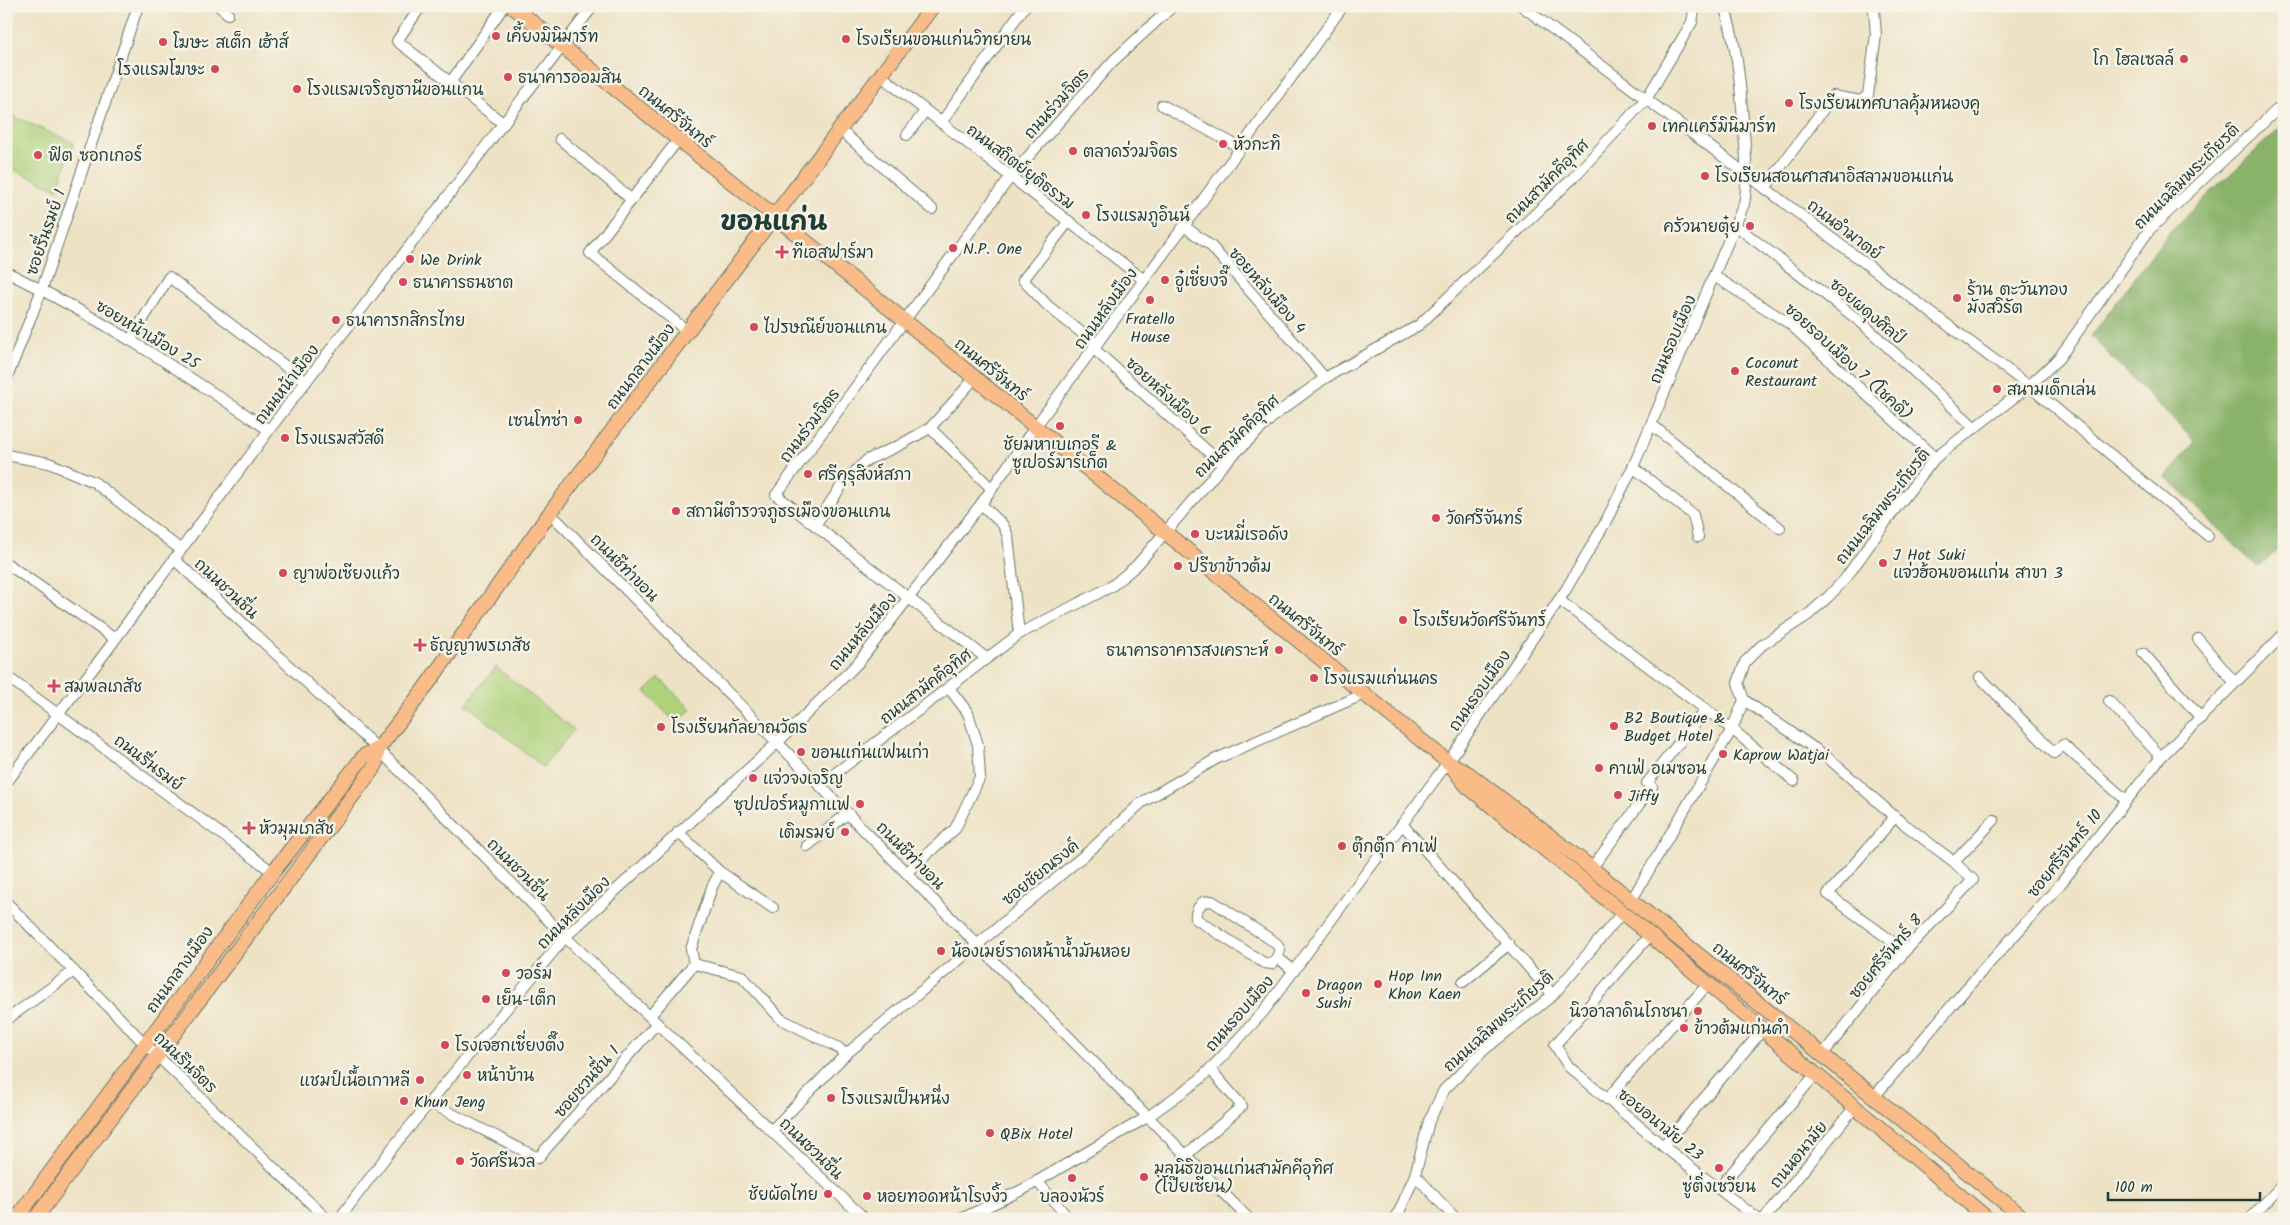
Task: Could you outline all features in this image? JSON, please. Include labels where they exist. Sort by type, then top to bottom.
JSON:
[{"type":"main road","name":"ถนนศรีจันทร์","points":[[512,6],[906,321],[1448,762],[1469,774],[1591,868],[1823,1054],[2024,1219]]},
{"type":"main road","name":"ถนนกลางเมือง","points":[[16,1219],[273,872],[364,756],[378,748],[422,692],[550,513],[932,6]]},
{"type":"main road","name":"ถนนกลางเมือง","points":[[40,1217],[157,1055],[374,766],[378,748]]},
{"type":"main road","name":"ถนนศรีจันทร์","points":[[1448,762],[1466,785],[1650,935],[1707,985],[1987,1218]]},
{"type":"main road","points":[[273,872],[286,883]]},
{"type":"main road","points":[[1692,972],[1704,958]]},
{"type":"main road","points":[[1854,1108],[1871,1094]]},
{"type":"main road","points":[[26,1206],[40,1217]]},
{"type":"street","name":"ซอยรื่นรมย์ 1","points":[[6,380],[42,289],[138,6]]},
{"type":"street","points":[[219,6],[228,14]]},
{"type":"street","points":[[421,6],[397,41],[504,124]]},
{"type":"street","points":[[450,83],[504,6]]},
{"type":"street","name":"ถนนหน้าเมือง","points":[[6,783],[306,382],[593,6]]},
{"type":"street","points":[[941,123],[1025,6]]},
{"type":"street","name":"ถนนร่วมจิตร","points":[[816,524],[776,495],[1011,176],[1113,61],[1173,6]]},
{"type":"street","name":"ถนนหลังเมือง","points":[[339,1219],[429,1102],[565,937],[778,742],[859,662],[981,504],[1035,427],[1184,226],[1343,6]]},
{"type":"street","name":"ถนนอำมาตย์","points":[[1522,6],[2029,386],[2208,536]]},
{"type":"street","name":"ถนนสามัคคีอุทิศ","points":[[820,785],[1019,634],[1112,586],[1137,565],[1223,466],[1276,414],[1325,378],[1419,325],[1572,179],[1647,98],[1692,22],[1695,6]]},
{"type":"street","name":"ถนนรอบเมือง","points":[[961,1219],[1037,1181],[1149,1116],[1210,1069],[1264,1011],[1294,971],[1448,762],[1560,600],[1604,525],[1633,467],[1744,204],[1747,174],[1738,57],[1724,6]]},
{"type":"street","points":[[1765,188],[1833,96],[1861,101],[1868,95],[1876,35],[1874,10],[1876,6]]},
{"type":"street","name":"ถนนสถิตย์ยุติธรรม","points":[[880,75],[1144,280]]},
{"type":"street","name":"ถนนเฉลิมพระเกียรติ","points":[[1744,700],[1738,683],[1745,662],[1762,646],[1808,615],[1845,579],[1912,486],[1935,458],[2029,386],[2059,358],[2150,229],[2284,103]]},
{"type":"street","points":[[1162,104],[1241,148]]},
{"type":"street","points":[[907,135],[925,111]]},
{"type":"street","points":[[840,130],[932,209]]},
{"type":"street","points":[[560,139],[632,200]]},
{"type":"street","points":[[678,140],[590,254],[687,331]]},
{"type":"street","name":"ซอยหลังเมือง 6","points":[[1069,221],[1023,280],[1048,306],[1223,466]]},
{"type":"street","name":"ซอยผดุงศิลป์","points":[[1735,225],[1862,323],[1976,428]]},
{"type":"street","name":"ซอยหลังเมือง 4","points":[[1184,226],[1211,246],[1325,378]]},
{"type":"street","name":"ซอยหน้าเมือง 25","points":[[6,272],[42,289],[131,339],[270,430]]},
{"type":"street","name":"ซอยรอบเมือง 7 (โชคดี)","points":[[1714,276],[1790,324],[1935,458]]},
{"type":"street","points":[[131,339],[169,277],[306,382]]},
{"type":"street","points":[[975,378],[930,428],[900,445],[867,460],[844,482],[816,524],[986,658]]},
{"type":"street","points":[[1652,425],[1780,528]]},
{"type":"street","points":[[930,428],[992,489]]},
{"type":"street","points":[[6,455],[49,463],[94,482],[180,550]]},
{"type":"street","points":[[1633,467],[1693,515],[1698,537]]},
{"type":"street","points":[[981,504],[1003,525],[1008,536],[1019,634]]},
{"type":"street","name":"ถนนชีท่าขอน","points":[[550,513],[977,942],[1249,1219]]},
{"type":"street","name":"ถนนชวนชื่น","points":[[174,560],[378,748],[565,937],[865,1219]]},
{"type":"street","points":[[6,563],[115,639]]},
{"type":"street","points":[[1560,600],[1732,729],[1794,781]]},
{"type":"street","name":"ซอยศรีจันทร์ 10","points":[[1871,1094],[2058,887],[2162,757],[2284,634]]},
{"type":"street","points":[[2198,639],[2235,683]]},
{"type":"street","points":[[2143,653],[2200,718]]},
{"type":"street","name":"ถนนรื่นรมย์","points":[[6,676],[273,872]]},
{"type":"street","points":[[1980,677],[2054,753],[2063,745],[2126,800]]},
{"type":"street","points":[[907,872],[955,829],[980,776],[978,744],[968,713],[949,688]]},
{"type":"street","name":"ซอยชัยณรงค์","points":[[772,1130],[845,1055],[977,942],[1094,846],[1141,802],[1216,759],[1364,694]]},
{"type":"street","points":[[1632,901],[1732,729],[1744,700],[1827,757],[1894,817],[1954,862],[1994,820]]},
{"type":"street","points":[[2109,701],[2162,757]]},
{"type":"street","points":[[1591,868],[1652,787],[1647,783],[1706,709]]},
{"type":"street","points":[[807,846],[848,813]]},
{"type":"street","points":[[1894,817],[1828,894],[1905,951]]},
{"type":"street","points":[[1402,824],[1553,994]]},
{"type":"street","points":[[678,832],[720,872],[773,908]]},
{"type":"street","name":"ซอยศรีจันทร์ 8","points":[[1823,1054],[1905,951],[1974,880],[1954,862]]},
{"type":"street","points":[[720,872],[712,887],[691,949],[694,964],[742,976],[781,1019],[840,1048],[845,1055]]},
{"type":"street","points":[[1212,901],[1276,943],[1280,950],[1277,957],[1272,964],[1264,963],[1196,918],[1195,912],[1202,902],[1212,901]]},
{"type":"street","name":"ถนนรึนจิตร","points":[[6,902],[146,1045],[327,1219]]},
{"type":"street","name":"ถนนเฉลิมพระเกียรติ","points":[[1393,1219],[1399,1212],[1415,1175],[1429,1121],[1444,1090],[1485,1049],[1553,994],[1622,913]]},
{"type":"street","name":"ซอยอนามัย 23","points":[[1650,935],[1555,1045],[1569,1067],[1606,1099],[1663,1146],[1758,1219]]},
{"type":"street","points":[[1463,982],[1509,944]]},
{"type":"street","points":[[1277,957],[1294,971]]},
{"type":"street","name":"ซอยชวนชื่น 1","points":[[429,1102],[538,1158],[653,1020],[694,964]]},
{"type":"street","points":[[6,1020],[74,971]]},
{"type":"street","points":[[1606,1099],[1707,985]]},
{"type":"street","points":[[1663,1146],[1762,1031]]},
{"type":"street","points":[[1186,1155],[1242,1106],[1210,1069]]},
{"type":"street","points":[[1718,1189],[1816,1075]]},
{"type":"street","name":"ถนนอนามัย","points":[[1764,1219],[1854,1108]]},
{"type":"street","points":[[1415,1175],[1456,1219]]},
{"type":"street","points":[[1037,1181],[1070,1219]]},
{"type":"street","points":[[2250,1219],[2284,1183]]},
{"type":"green space","name":"ฟิต ซอกเกอร์","points":[[6,113],[74,143],[57,189],[6,166]]},
{"type":"green space","points":[[2284,124],[2284,545],[2257,567],[2166,477],[2195,442],[2091,336],[2171,230]]},
{"type":"green space","points":[[496,667],[574,730],[543,767],[466,704]]},
{"type":"green space","points":[[659,678],[691,709],[677,724],[645,692]]},
{"type":"place","name":"เคี้ยงมินิมาร์ท","points":[[496,36]]},
{"type":"place","name":"โรงเรียนขอนแก่นวิทยายน","points":[[846,39]]},
{"type":"place","name":"โฆษะ สเต็ก เฮ้าส์","points":[[163,42]]},
{"type":"place","name":"โก โฮลเซลล์","points":[[2184,59]]},
{"type":"place","name":"โรงแรมโฆษะ","points":[[215,69]]},
{"type":"place","name":"ธนาคารออมสิน","points":[[508,77]]},
{"type":"place","name":"โรงแรมเจริญธานีขอนแกน","points":[[297,89]]},
{"type":"place","name":"โรงเรียนเทศบาลคุ้มหนองคู","points":[[1789,103]]},
{"type":"place","name":"เทคแคร์มินิมาร์ท","points":[[1652,126]]},
{"type":"place","name":"หัวกะทิ","points":[[1223,144]]},
{"type":"place","name":"ตลาดร่วมจิตร","points":[[1073,151]]},
{"type":"place","name":"ฟิต ซอกเกอร์","points":[[38,155]]},
{"type":"place","name":"โรงเรียนสอนศาสนาอิสลามขอนแก่น","points":[[1705,176]]},
{"type":"place","name":"โรงแรมภูอินน์","points":[[1086,215]]},
{"type":"place","name":"ครัวนายตุ๋ย","points":[[1750,226]]},
{"type":"place","name":"N.P. One","points":[[953,248]]},
{"type":"place","name":"ทีเอสฟาร์มา","points":[[782,252]]},
{"type":"place","name":"We Drink","points":[[410,259]]},
{"type":"place","name":"อู๋เซี่ยงจี๊","points":[[1165,280]]},
{"type":"place","name":"ธนาคารธนชาต","points":[[403,282]]},
{"type":"place","name":"ร้าน ตะวันทอง มังสวิรัต","points":[[1957,298]]},
{"type":"place","name":"Fratello House","points":[[1150,300]]},
{"type":"place","name":"ธนาคารกสิกรไทย","points":[[336,320]]},
{"type":"place","name":"ไปรษณีย์ขอนแกน","points":[[754,327]]},
{"type":"place","name":"Coconut Restaurant","points":[[1735,371]]},
{"type":"place","name":"สนามเด็กเล่น","points":[[1997,389]]},
{"type":"place","name":"เซนโทซ่า","points":[[578,420]]},
{"type":"place","name":"ชัยมหาเบเกอรี & ซูเปอร์มาร์เก็ต","points":[[1060,426]]},
{"type":"place","name":"โรงแรมสวัสดี","points":[[285,438]]},
{"type":"place","name":"ศรีคุรุสิงห์สภา","points":[[808,474]]},
{"type":"place","name":"สถานีตำรวจภูธรเมืองขอนแกน","points":[[676,511]]},
{"type":"place","name":"วัดศรีจันทร์","points":[[1436,518]]},
{"type":"place","name":"บะหมี่เรอดัง","points":[[1195,534]]},
{"type":"place","name":"J Hot Suki แจ่วฮ้อนขอนแก่น สาขา 3","points":[[1883,563]]},
{"type":"place","name":"ปรีชาข้าวต้ม","points":[[1178,566]]},
{"type":"place","name":"ญาพ่อเซียงแก้ว","points":[[283,573]]},
{"type":"place","name":"โรงเรียนวัดศรีจันทร์","points":[[1403,620]]},
{"type":"place","name":"ธัญญาพรเภสัช","points":[[420,645]]},
{"type":"place","name":"ธนาคารอาคารสงเคราะห์","points":[[1279,650]]},
{"type":"place","name":"โรงแรมแก่นนคร","points":[[1314,678]]},
{"type":"place","name":"สมพลเภสัช","points":[[54,686]]},
{"type":"place","name":"B2 Boutique & Budget Hotel","points":[[1614,726]]},
{"type":"place","name":"โรงเรียนกัลยาณวัตร","points":[[661,727]]},
{"type":"place","name":"ขอนแก่นแฟนเก่า","points":[[801,752]]},
{"type":"place","name":"Kaprow Watjai","points":[[1723,754]]},
{"type":"place","name":"คาเฟ่ อเมซอน","points":[[1599,768]]},
{"type":"place","name":"แจ่วจงเจริญ","points":[[753,778]]},
{"type":"place","name":"Jiffy","points":[[1618,795]]},
{"type":"place","name":"ซุปเปอร์หมูกาแฟ","points":[[860,804]]},
{"type":"place","name":"หัวมุมเภสัช","points":[[249,828]]},
{"type":"place","name":"เติมรมย์","points":[[845,832]]},
{"type":"place","name":"ตุ๊กตุ๊ก คาเฟ่","points":[[1342,846]]},
{"type":"place","name":"น้องเมย์ราดหน้าน้ำมันหอย","points":[[941,951]]},
{"type":"place","name":"วอร์ม","points":[[506,973]]},
{"type":"place","name":"Hop Inn Khon Kaen","points":[[1378,984]]},
{"type":"place","name":"Dragon Sushi","points":[[1306,993]]},
{"type":"place","name":"เย็น-เต็ก","points":[[486,999]]},
{"type":"place","name":"นิวอาลาดินโภชนา","points":[[1698,1011]]},
{"type":"place","name":"ข้าวต้มแก่นคำ","points":[[1684,1028]]},
{"type":"place","name":"โรงเจฮกเซี่ยงตึ๊ง","points":[[445,1045]]},
{"type":"place","name":"หน้าบ้าน","points":[[467,1075]]},
{"type":"place","name":"แชมป์เนื้อเกาหลี","points":[[420,1080]]},
{"type":"place","name":"โรงแรมเป็นหนึ่ง","points":[[831,1098]]},
{"type":"place","name":"Khun Jeng","points":[[404,1101]]},
{"type":"place","name":"QBix Hotel","points":[[990,1133]]},
{"type":"place","name":"วัดศรีนวล","points":[[460,1161]]},
{"type":"place","name":"ซู่ติ่งเซวียน","points":[[1719,1168]]},
{"type":"place","name":"มูลนิธิขอนแก่นสามัคคีอุทิศ (โป๊ยเซียน)","points":[[1144,1177]]},
{"type":"place","name":"บลองนัวร์","points":[[1072,1178]]},
{"type":"place","name":"ชัยผัดไทย","points":[[828,1194]]},
{"type":"place","name":"หอยทอดหน้าโรงงิ้ว","points":[[867,1196]]},
{"type":"district","name":"ขอนแก่น","points":[[774,221]]}]
